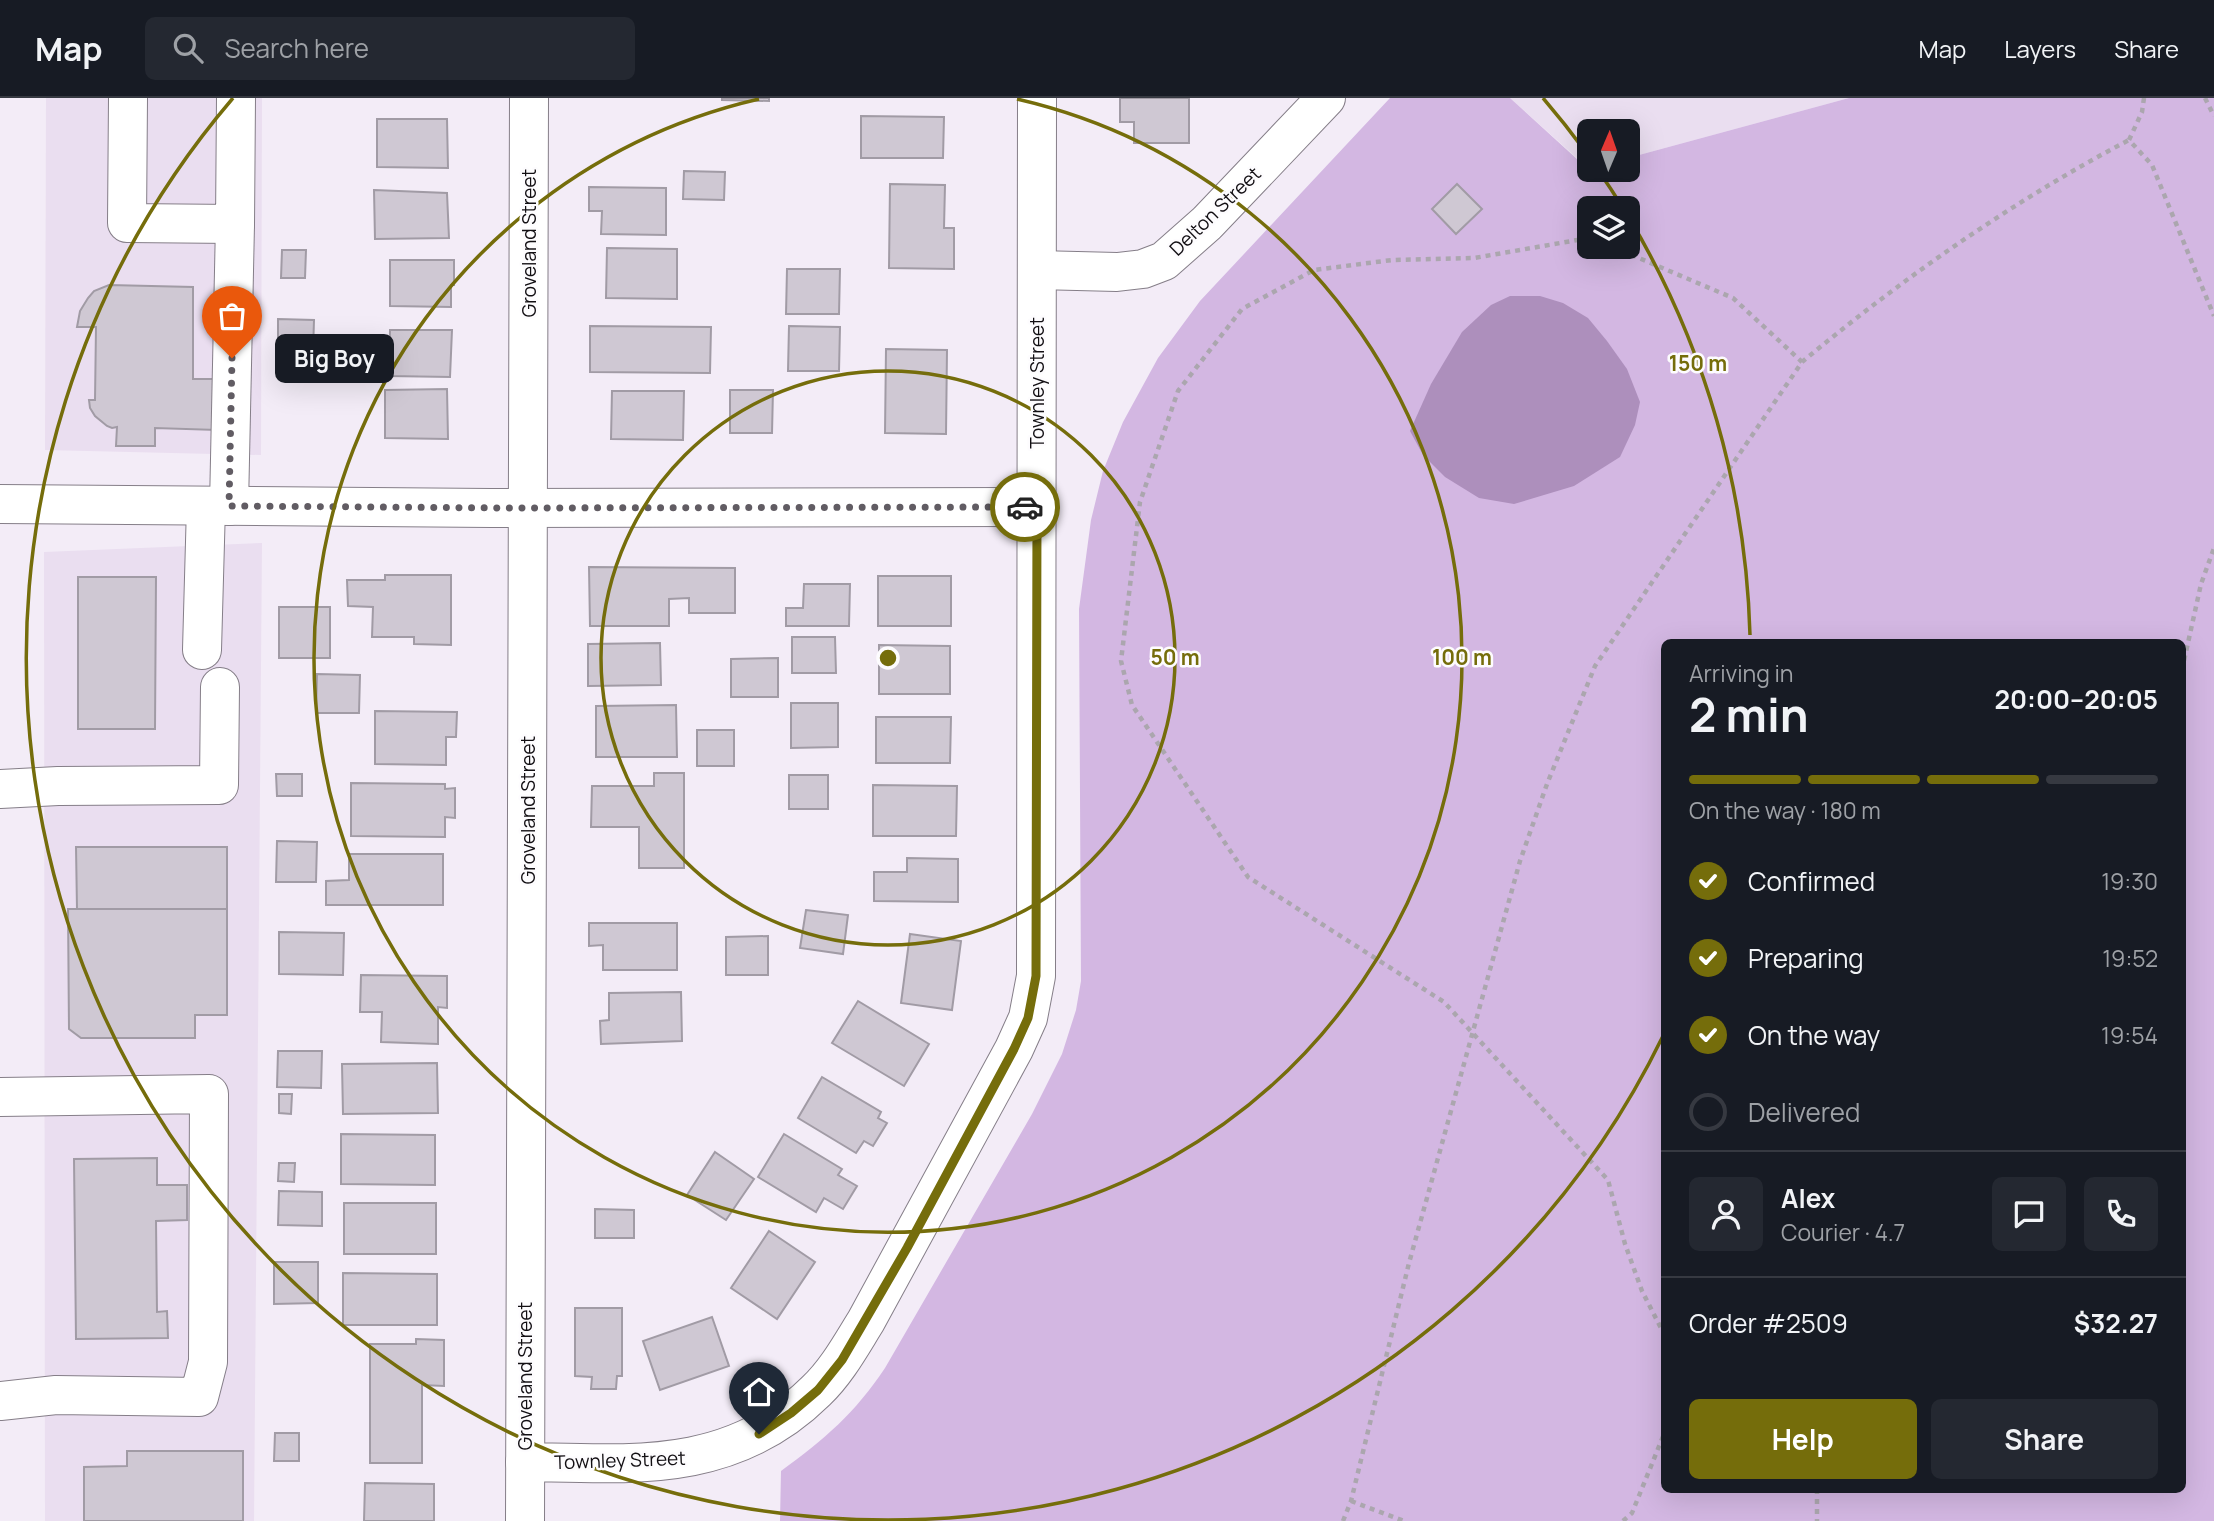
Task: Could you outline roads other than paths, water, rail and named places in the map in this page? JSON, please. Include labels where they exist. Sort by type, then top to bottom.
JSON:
[{"type":"street","points":[[128,98],[127,223],[235,224]]},
{"type":"street","points":[[202,650],[217,506],[235,224],[236,98]]},
{"type":"street","name":"Groveland Street","points":[[525,1521],[529,98]]},
{"type":"street","name":"Townley Street","points":[[524,1462],[643,1463],[683,1460],[724,1449],[759,1434],[791,1413],[818,1390],[842,1360],[907,1248],[1028,1018],[1036,976],[1037,98]]},
{"type":"street","name":"Delton Street","points":[[1037,270],[1117,272],[1143,269],[1164,261],[1207,223],[1326,98]]},
{"type":"street","points":[[0,504],[529,508],[1037,507]]},
{"type":"street","points":[[0,789],[219,785],[219,687]]},
{"type":"street","points":[[0,1097],[209,1094],[208,1362],[199,1397],[56,1395],[0,1401]]},
{"type":"place","name":"Big Boy","points":[[232,358]]}]
